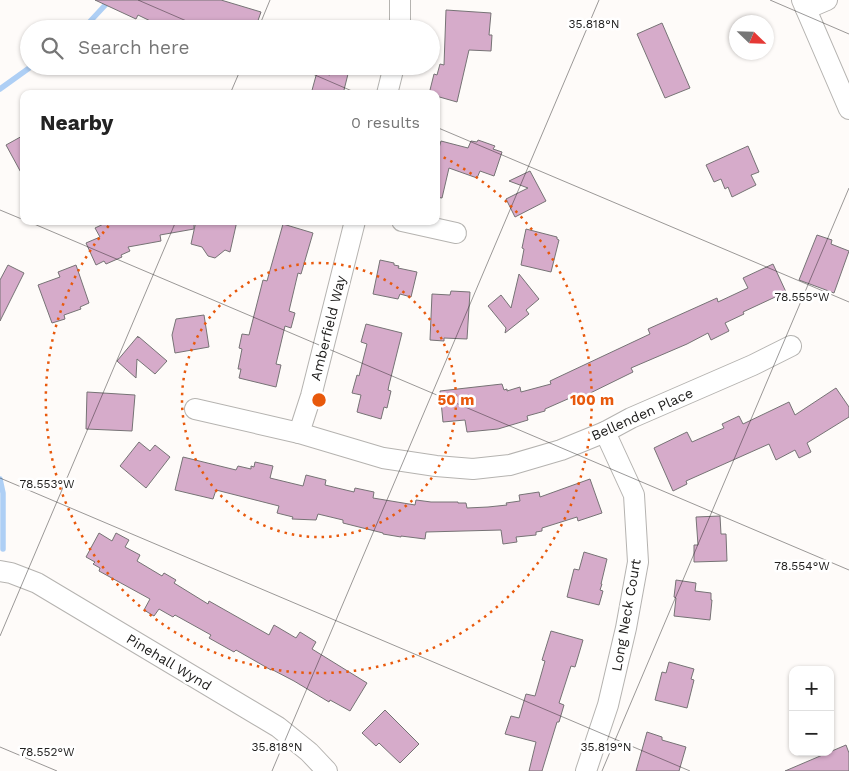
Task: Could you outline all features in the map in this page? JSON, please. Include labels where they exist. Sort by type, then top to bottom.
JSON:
[{"type":"street","points":[[400,0],[400,20]]},
{"type":"street","points":[[827,0],[804,5],[849,109]]},
{"type":"street","points":[[388,90],[392,75]]},
{"type":"street","name":"Amberfield Way","points":[[300,433],[312,396],[353,225]]},
{"type":"street","points":[[420,225],[456,233]]},
{"type":"street","name":"Bellenden Place","points":[[195,409],[300,433],[382,458],[473,469],[510,465],[561,450],[605,432],[631,418],[753,365],[791,346]]},
{"type":"street","name":"Long Neck Court","points":[[586,771],[608,705],[626,628],[638,562],[634,495],[605,432]]},
{"type":"street","name":"Pinehall Wynd","points":[[0,571],[37,583],[278,727],[309,752],[327,771]]},
{"type":"building","points":[[95,0],[221,0],[261,12],[258,20],[148,20],[138,15],[136,19]]},
{"type":"building","points":[[446,10],[491,13],[489,35],[492,35],[491,51],[469,50],[457,102],[440,97],[440,90],[430,90],[434,75],[440,75],[440,64],[444,65]]},
{"type":"building","points":[[662,23],[690,88],[665,98],[637,34]]},
{"type":"building","points":[[316,75],[348,75],[344,90],[312,90]]},
{"type":"building","points":[[20,137],[20,171],[6,145]]},
{"type":"building","points":[[478,140],[495,146],[493,149],[502,152],[494,176],[480,171],[477,178],[449,168],[442,198],[440,198],[441,141],[468,148],[471,141],[477,142]]},
{"type":"building","points":[[748,146],[759,172],[751,175],[756,185],[732,197],[728,187],[725,189],[721,179],[714,182],[706,165]]},
{"type":"building","points":[[530,171],[546,201],[515,217],[506,199],[528,188],[509,181]]},
{"type":"building","points":[[101,225],[194,225],[194,229],[160,235],[161,241],[128,247],[130,251],[121,255],[122,257],[106,264],[104,261],[96,265],[86,243],[100,237],[95,228]]},
{"type":"building","points":[[195,225],[236,225],[230,252],[225,250],[215,258],[208,256],[202,247],[191,244]]},
{"type":"building","points":[[283,225],[313,233],[301,274],[298,273],[289,311],[295,313],[291,328],[285,326],[276,364],[281,365],[276,387],[239,378],[241,369],[238,369],[242,349],[239,348],[242,334],[249,335],[263,280],[267,281]]},
{"type":"building","points":[[526,229],[557,237],[559,240],[551,272],[521,265]]},
{"type":"building","points":[[817,235],[832,240],[831,244],[849,251],[834,293],[799,280]]},
{"type":"building","points":[[380,260],[394,263],[394,265],[399,266],[398,268],[417,272],[411,297],[400,294],[398,299],[373,294]]},
{"type":"building","points":[[773,264],[786,292],[743,312],[744,314],[725,323],[729,331],[711,340],[708,333],[631,368],[633,372],[572,402],[570,398],[545,409],[545,411],[527,416],[528,420],[498,429],[467,432],[465,420],[443,422],[440,391],[502,384],[504,390],[507,389],[507,391],[520,387],[521,392],[551,384],[550,381],[650,334],[648,329],[717,298],[718,302],[748,288],[743,278]]},
{"type":"building","points":[[8,265],[24,273],[0,321],[0,280]]},
{"type":"building","points":[[76,265],[89,303],[80,307],[81,309],[64,315],[65,319],[52,323],[38,285],[60,277],[58,272]]},
{"type":"building","points":[[519,274],[539,299],[526,310],[529,314],[505,333],[506,328],[488,306],[501,295],[511,308]]},
{"type":"building","points":[[451,291],[470,292],[467,339],[444,338],[444,341],[430,340],[432,294],[450,295]]},
{"type":"building","points":[[204,315],[209,347],[175,353],[172,335],[176,319]]},
{"type":"building","points":[[366,324],[402,333],[388,390],[391,391],[387,408],[384,407],[381,419],[357,412],[361,395],[352,393],[357,375],[359,376],[367,344],[361,342]]},
{"type":"building","points":[[138,336],[138,338],[167,361],[155,374],[137,359],[136,378],[117,361]]},
{"type":"building","points":[[836,388],[849,407],[849,417],[807,443],[811,452],[799,458],[795,450],[776,460],[769,444],[686,481],[687,484],[673,491],[654,448],[687,432],[692,442],[724,428],[722,424],[739,416],[743,424],[789,402],[795,415]]},
{"type":"building","points":[[87,392],[135,395],[132,431],[86,429]]},
{"type":"building","points":[[139,442],[150,451],[155,445],[170,457],[146,488],[120,466]]},
{"type":"building","points":[[183,457],[236,470],[238,466],[251,469],[251,466],[254,467],[255,462],[273,466],[270,478],[303,486],[306,475],[326,480],[325,485],[354,492],[355,488],[374,492],[373,498],[415,505],[416,500],[458,502],[466,503],[467,508],[507,505],[506,503],[520,501],[519,495],[539,492],[540,497],[590,479],[602,513],[578,521],[577,517],[542,528],[542,531],[536,532],[536,535],[516,537],[517,542],[503,544],[501,530],[426,532],[425,539],[401,537],[343,523],[343,520],[318,514],[316,520],[292,519],[293,517],[277,513],[279,506],[216,490],[213,499],[175,490]]},
{"type":"building","points":[[720,516],[721,534],[726,534],[727,561],[694,562],[694,545],[698,545],[696,517]]},
{"type":"building","points":[[99,533],[112,541],[116,533],[129,540],[125,547],[140,555],[137,561],[162,576],[164,573],[176,580],[174,583],[208,604],[209,601],[269,635],[274,625],[296,638],[300,632],[316,642],[312,649],[367,683],[350,711],[330,700],[329,702],[236,650],[234,652],[209,638],[211,635],[175,615],[173,617],[159,609],[154,616],[144,610],[150,599],[99,571],[100,568],[93,564],[95,562],[86,557]]},
{"type":"building","points":[[584,552],[607,559],[601,584],[600,590],[603,591],[599,605],[567,597],[574,569],[579,570]]},
{"type":"building","points":[[676,580],[696,583],[695,591],[711,593],[710,620],[674,616]]},
{"type":"building","points":[[551,631],[583,640],[575,667],[571,666],[559,703],[564,705],[542,771],[529,771],[536,742],[505,734],[511,716],[519,718],[526,694],[535,696],[545,661],[542,660]]},
{"type":"building","points":[[669,662],[694,669],[691,679],[694,680],[687,708],[655,700],[662,672],[666,673]]},
{"type":"building","points":[[385,710],[419,744],[400,763],[379,743],[376,746],[362,733]]},
{"type":"building","points":[[647,732],[662,737],[662,740],[686,747],[679,771],[636,771]]},
{"type":"building","points":[[846,745],[849,753],[849,771],[785,771],[820,756],[834,756],[834,750]]},
{"type":"waterway","points":[[91,20],[110,0]]},
{"type":"waterway","points":[[0,89],[20,75]]},
{"type":"waterway","points":[[0,479],[3,493],[3,549]]}]
